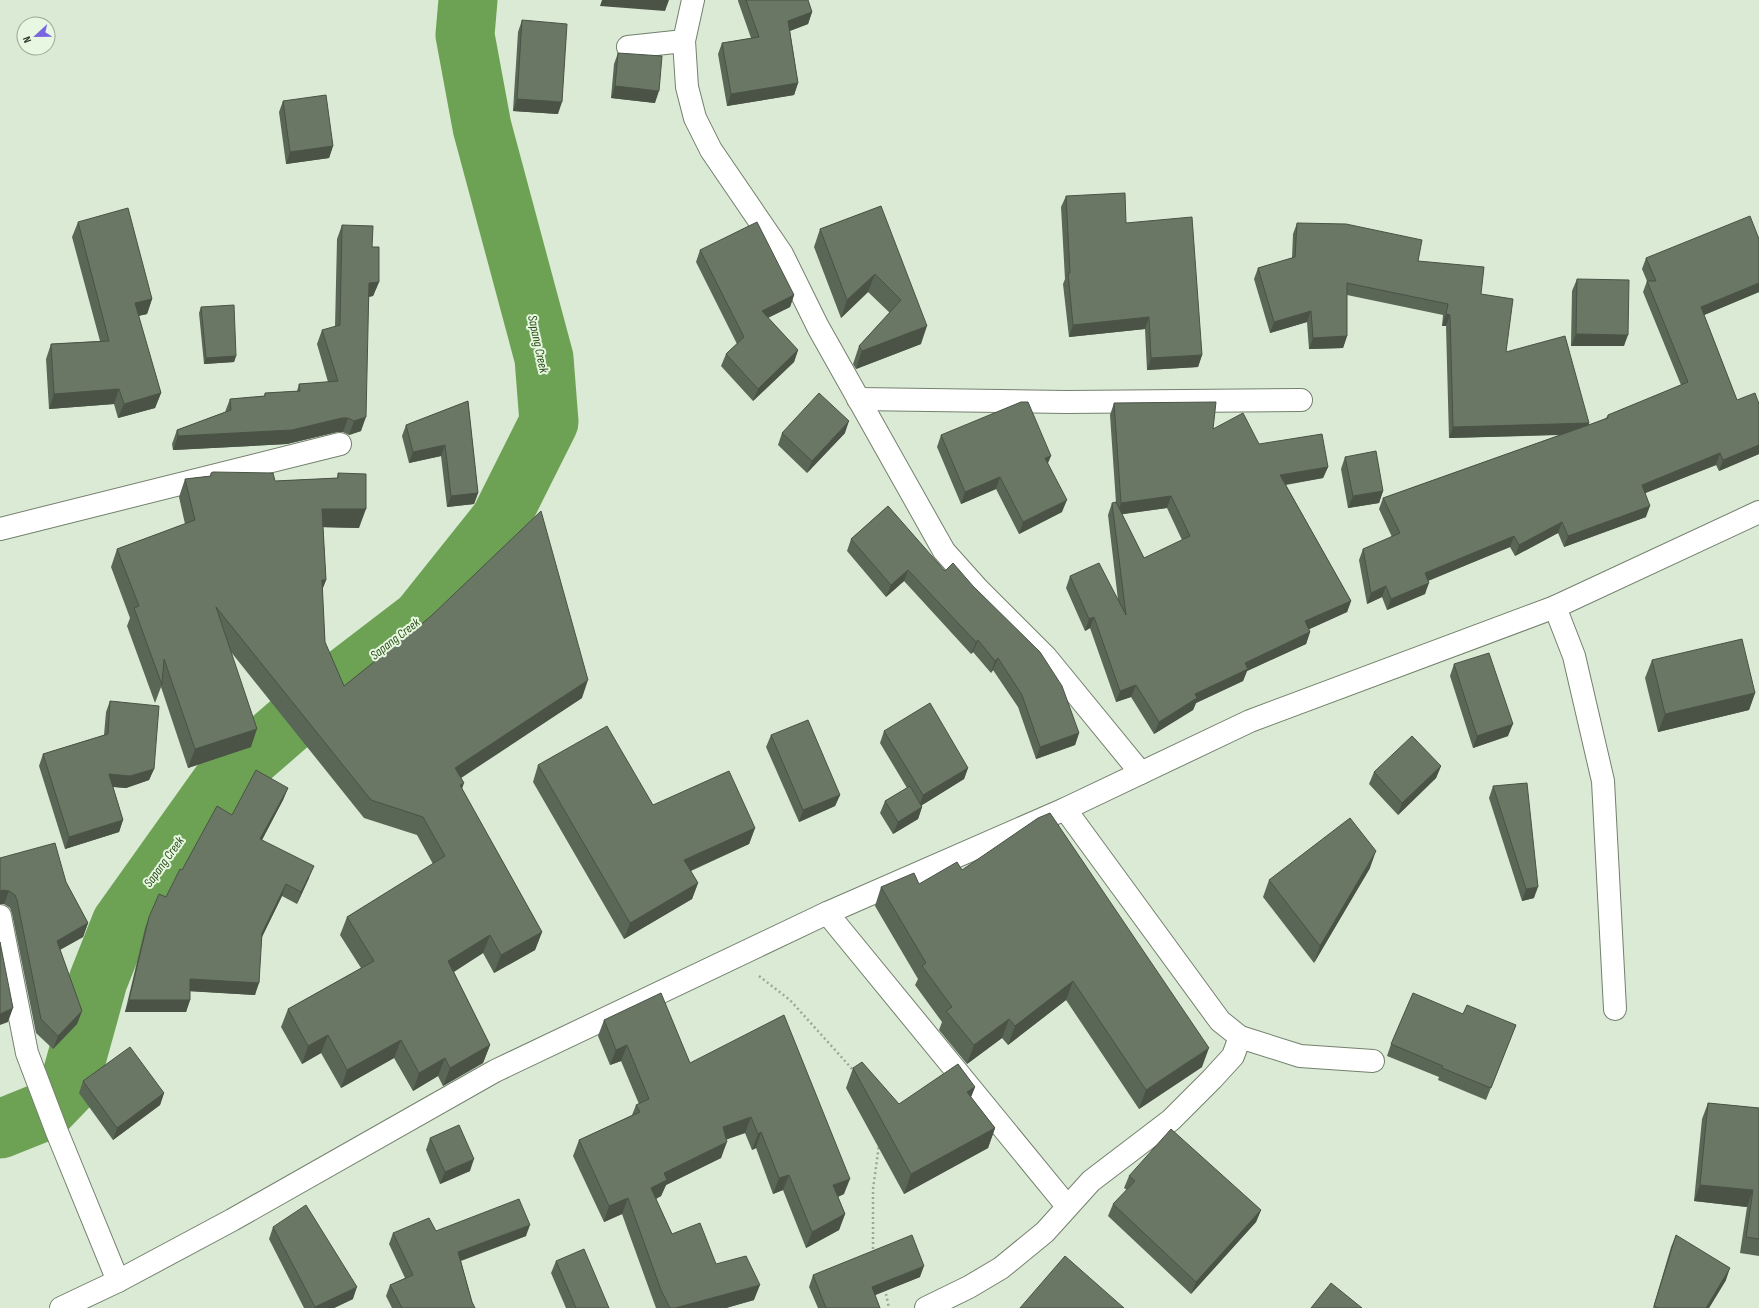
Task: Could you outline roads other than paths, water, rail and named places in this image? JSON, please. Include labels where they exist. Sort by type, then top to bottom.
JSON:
[{"type":"street","points":[[693,0],[684,41],[687,87],[695,118],[711,150],[782,254],[818,327],[944,551],[978,589],[1046,657],[1141,773]]},
{"type":"street","points":[[628,47],[684,41]]},
{"type":"street","points":[[858,399],[1066,402],[1301,400]]},
{"type":"street","points":[[0,529],[340,444]]},
{"type":"street","points":[[61,1308],[118,1281],[232,1220],[495,1071],[827,913],[1065,809],[1250,721],[1555,606],[1759,512]]},
{"type":"street","points":[[1555,606],[1574,656],[1603,781],[1615,1009]]},
{"type":"street","points":[[1065,809],[1220,1020],[1240,1037],[1300,1056],[1373,1061]]},
{"type":"street","points":[[827,913],[1067,1206]]},
{"type":"street","points":[[0,916],[27,1053],[57,1132],[118,1281]]},
{"type":"street","points":[[926,1308],[969,1287],[1001,1268],[1045,1232],[1091,1181],[1171,1120],[1233,1056],[1240,1037]]},
{"type":"waterway","name":"Sapang Creek","points":[[0,1129],[45,1111],[69,1086],[98,981],[121,923],[220,784],[327,691],[421,619],[500,520],[549,422],[544,358],[482,127],[465,35],[468,0]]}]
